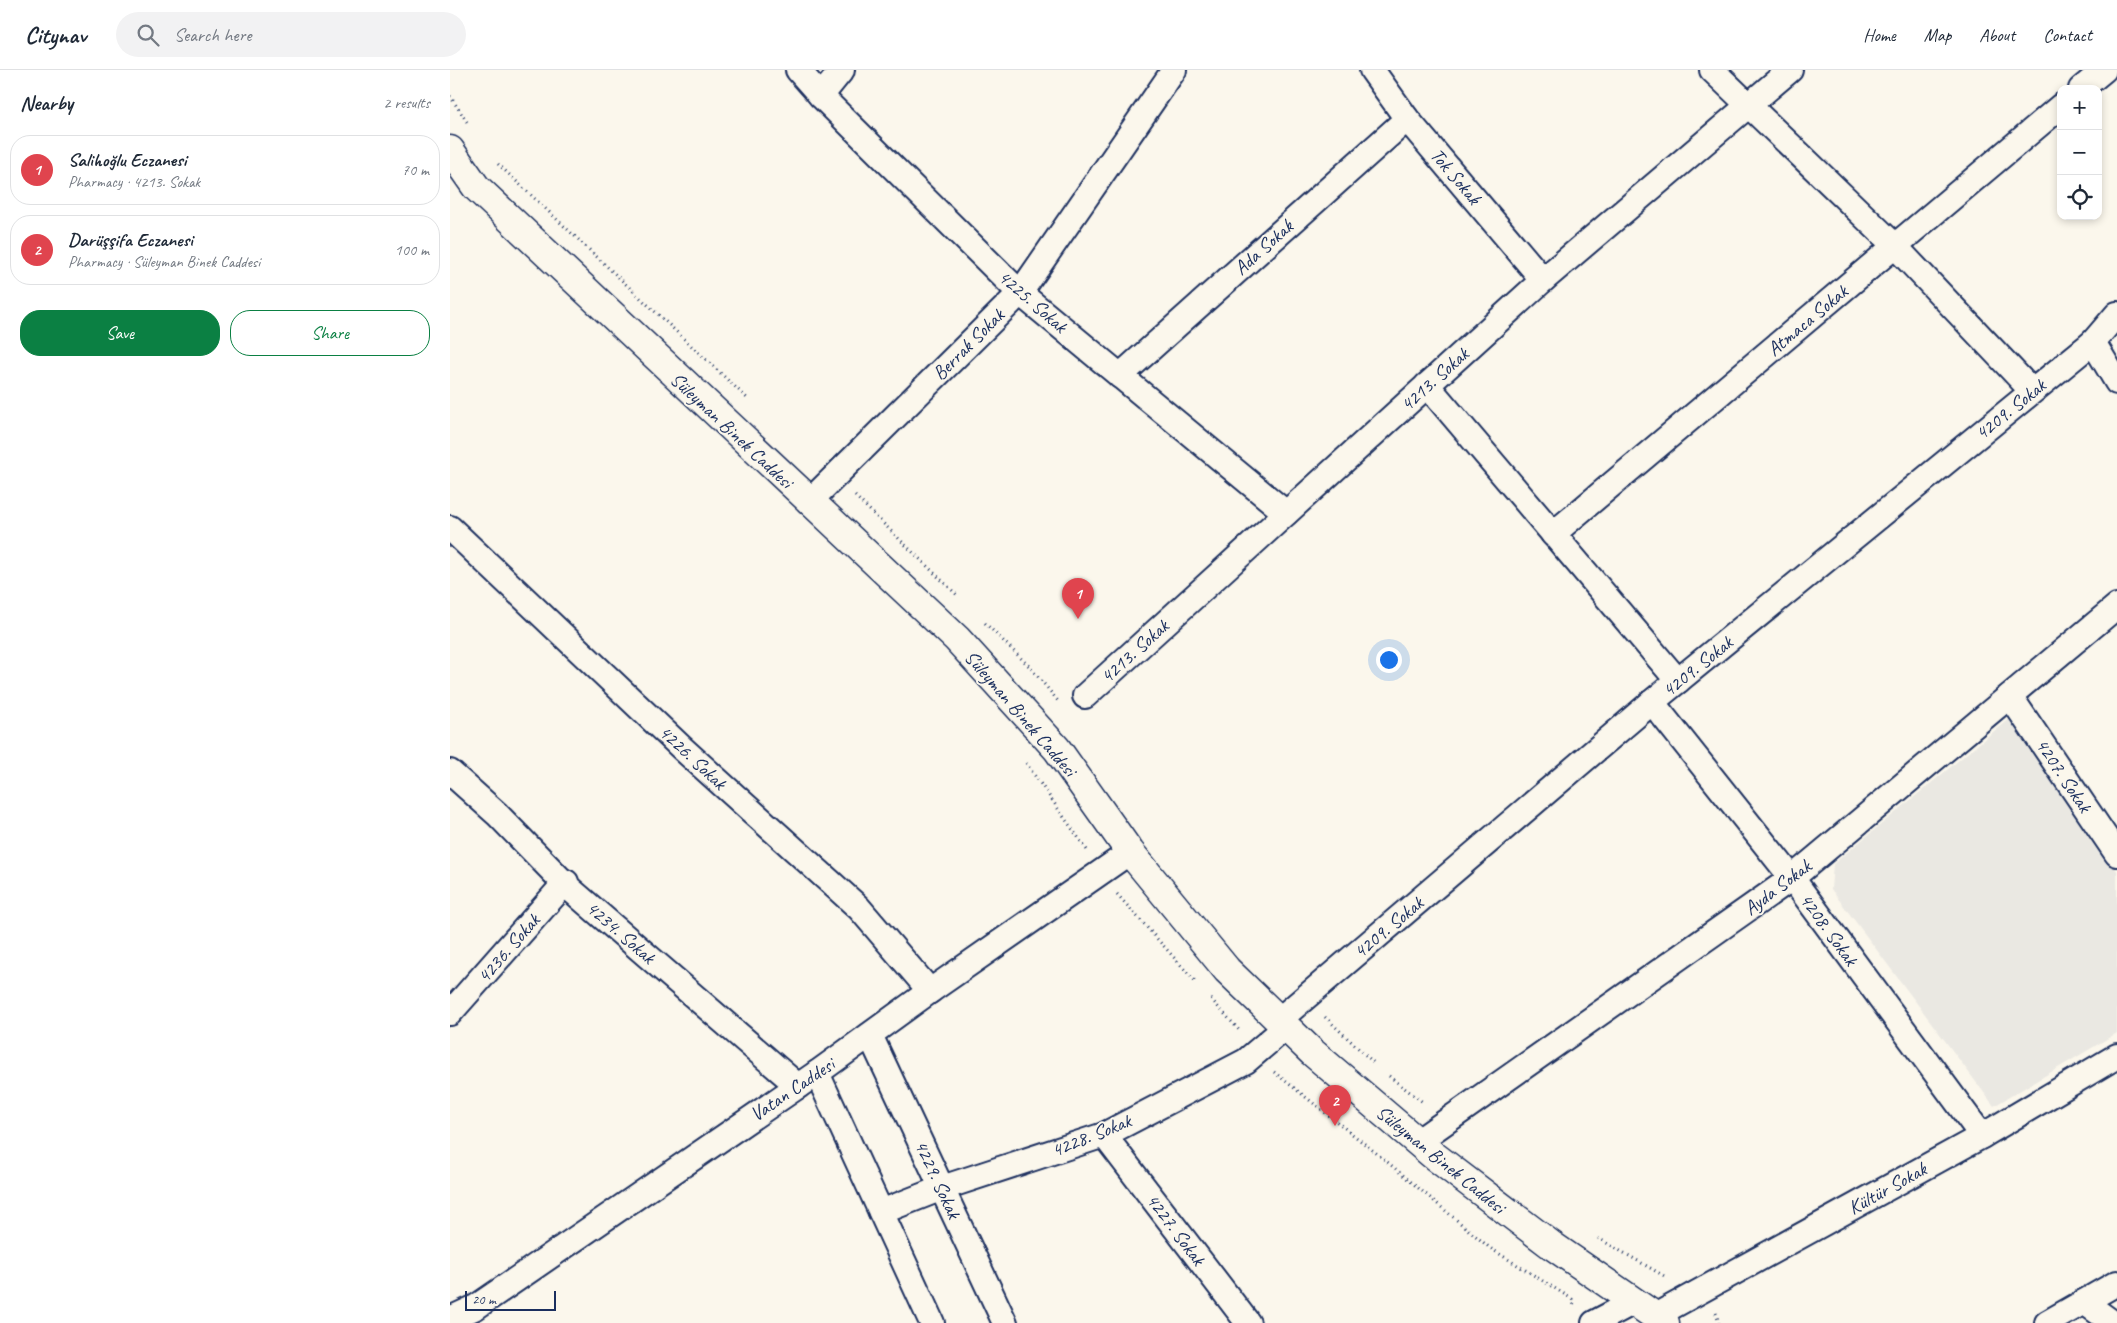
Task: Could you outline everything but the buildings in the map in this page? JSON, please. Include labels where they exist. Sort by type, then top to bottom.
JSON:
[{"type":"street","name":"4225. Sokak","points":[[798,70],[821,96],[1020,293],[1286,513]]},
{"type":"street","points":[[821,96],[842,70]]},
{"type":"street","name":"Berrak Sokak","points":[[810,502],[1020,293],[1174,70]]},
{"type":"street","name":"Tok Sokak","points":[[1372,70],[1406,119],[1543,280]]},
{"type":"street","points":[[1712,70],[1895,246],[2032,391]]},
{"type":"street","name":"4213. Sokak","points":[[1085,696],[1543,280],[1790,70]]},
{"type":"street","points":[[2087,85],[2104,70]]},
{"type":"street","name":"Atmaca Sokak","points":[[1553,534],[2057,109]]},
{"type":"street","name":"Ada Sokak","points":[[1120,376],[1406,119]]},
{"type":"street","name":"Süleyman Binek Caddesi","points":[[450,150],[476,187],[957,639],[1057,748],[1130,852],[1227,970],[1312,1052],[1416,1142],[1550,1244],[1651,1314]]},
{"type":"street","name":"4209. Sokak","points":[[1283,1023],[1652,702],[2093,342],[2117,314]]},
{"type":"street","points":[[2093,342],[2117,382]]},
{"type":"street","points":[[1427,385],[1678,681]]},
{"type":"street","name":"4226. Sokak","points":[[450,528],[683,748],[859,908],[930,991]]},
{"type":"street","name":"Ayda Sokak","points":[[1416,1142],[1792,878],[2117,606]]},
{"type":"street","name":"4207. Sokak","points":[[2010,696],[2117,854]]},
{"type":"street","name":"4208. Sokak","points":[[1652,702],[1792,878],[1982,1136]]},
{"type":"street","name":"4234. Sokak","points":[[450,772],[497,814],[566,882],[569,888],[807,1080]]},
{"type":"street","name":"Vatan Caddesi","points":[[450,1319],[480,1315],[930,991],[1130,852]]},
{"type":"street","name":"4236. Sokak","points":[[450,1013],[566,882]]},
{"type":"street","name":"4228. Sokak","points":[[881,1212],[942,1188],[1104,1134],[1246,1061],[1283,1023]]},
{"type":"street","name":"4229. Sokak","points":[[870,1035],[1005,1323]]},
{"type":"street","name":"Kültür Sokak","points":[[1586,1317],[1651,1314],[1982,1136],[2117,1056]]},
{"type":"street","points":[[807,1080],[881,1212],[932,1323]]},
{"type":"street","name":"4227. Sokak","points":[[1104,1134],[1248,1323]]},
{"type":"street","points":[[2047,1323],[2117,1284]]},
{"type":"street","points":[[2084,1302],[2113,1323]]},
{"type":"path","points":[[450,96],[470,128]]},
{"type":"path","points":[[493,158],[753,403]]},
{"type":"path","points":[[1021,757],[1085,847]]},
{"type":"path","points":[[1121,900],[1200,987]]},
{"type":"path","points":[[1207,994],[1240,1030],[1244,1039]]},
{"type":"path","points":[[1328,1019],[1379,1068]]},
{"type":"path","points":[[1276,1074],[1385,1160],[1490,1248],[1572,1300],[1586,1317]]},
{"type":"path","points":[[1386,1074],[1431,1109]]},
{"type":"path","points":[[1597,1238],[1674,1282]]},
{"type":"path","points":[[1717,1314],[1719,1323]]},
{"type":"shaded area","points":[[2010,718],[2117,871],[2117,1033],[1994,1106],[1831,889],[1833,864]]},
{"type":"place","name":"Salihoğlu Eczanesi","points":[[1078,619]]},
{"type":"place","name":"Darüşşifa Eczanesi","points":[[1335,1126]]}]
